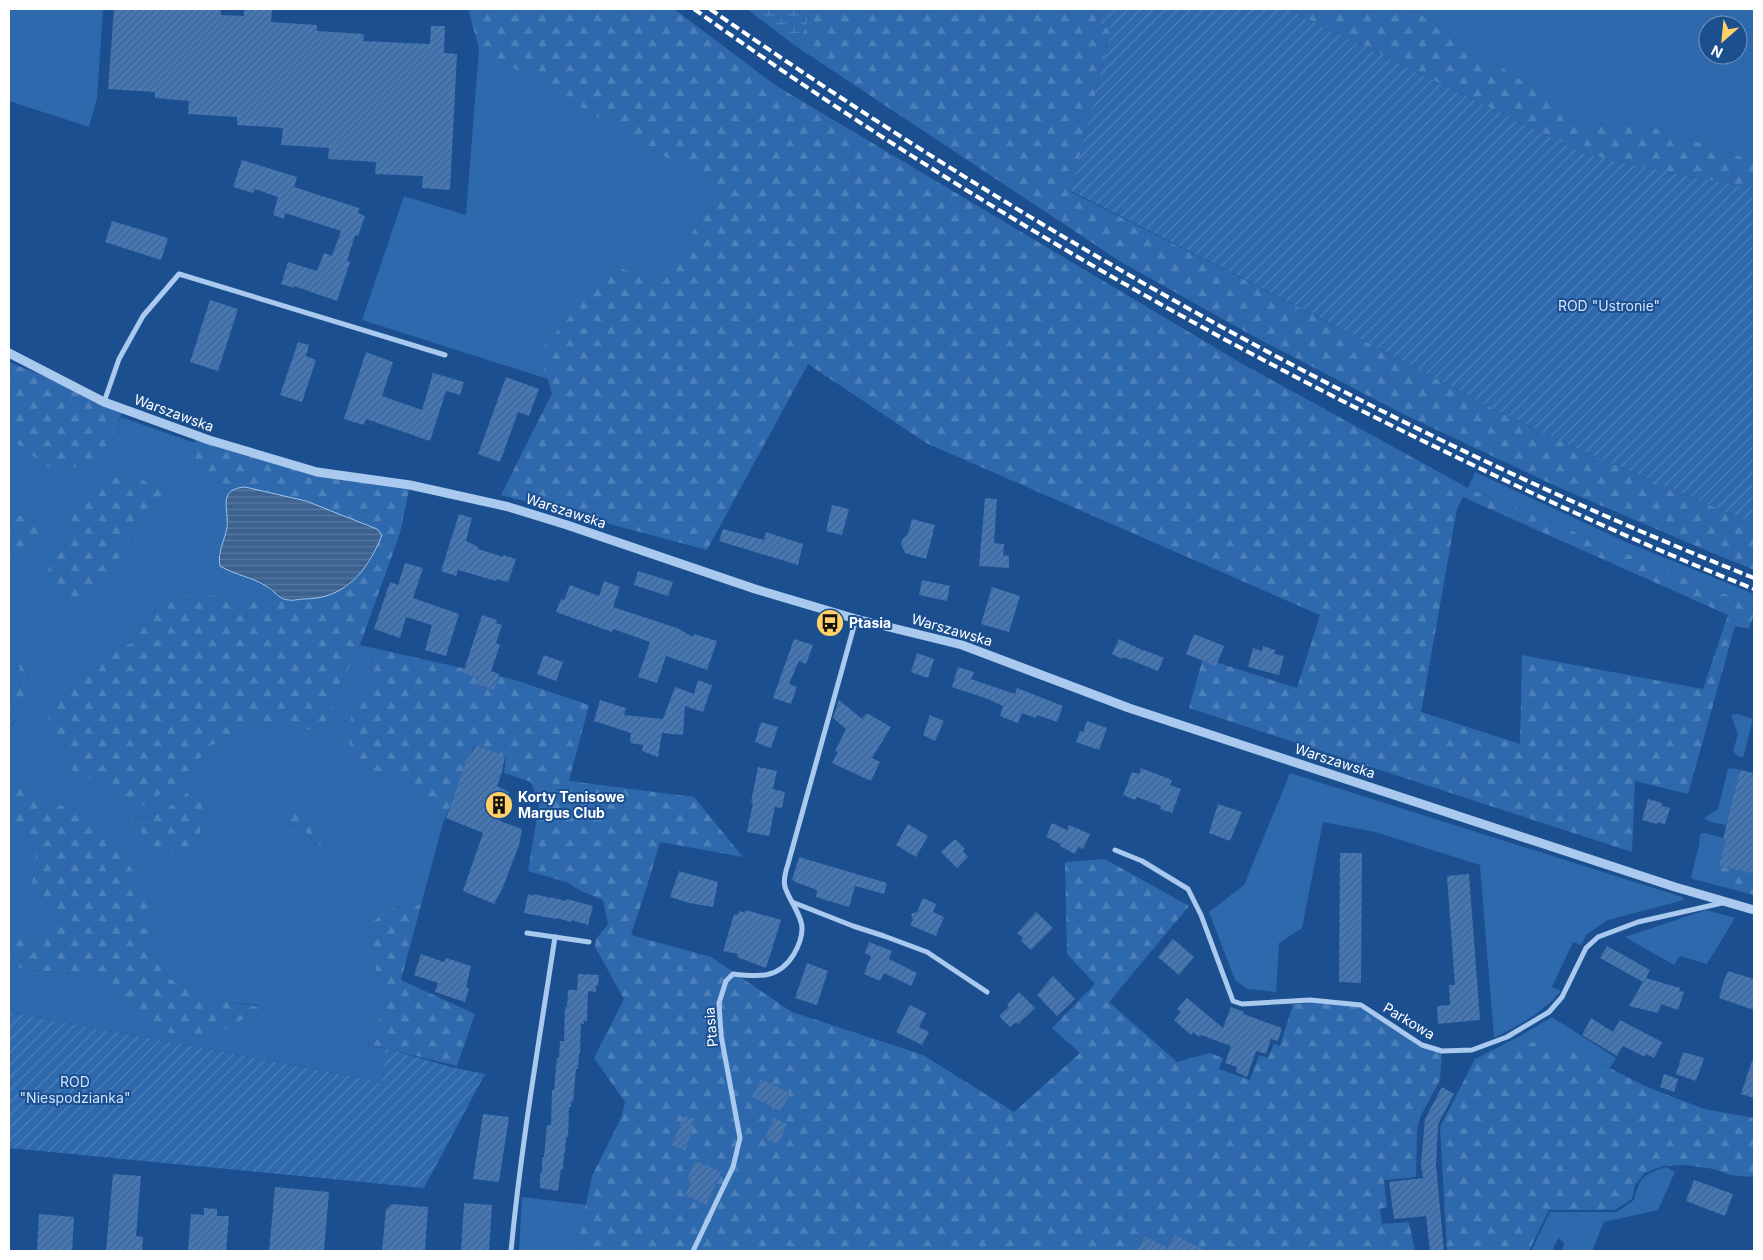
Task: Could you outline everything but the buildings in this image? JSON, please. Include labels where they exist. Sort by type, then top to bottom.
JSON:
[{"type":"street","points":[[104,402],[119,359],[143,316],[179,274],[445,355]]},
{"type":"street","name":"Warszawska","points":[[9,354],[104,402],[209,440],[317,472],[410,484],[509,507],[755,589],[856,619],[962,645],[1129,708],[1724,902],[1754,910]]},
{"type":"street","name":"Ptasia","points":[[693,1251],[733,1167],[740,1138],[721,1035],[719,1003],[726,981],[733,974],[750,976],[779,972],[789,962],[798,946],[803,928],[784,885],[788,864],[856,619]]},
{"type":"street","name":"Parkowa","points":[[1115,850],[1142,861],[1188,889],[1201,916],[1233,1001],[1242,1004],[1310,1000],[1361,1005],[1422,1045],[1442,1051],[1472,1050],[1488,1045],[1507,1037],[1549,1012],[1562,997],[1586,948],[1598,937],[1638,922],[1724,902]]},
{"type":"street","points":[[792,902],[926,952],[987,992]]},
{"type":"street","points":[[527,933],[589,942]]},
{"type":"street","points":[[512,1251],[516,1198],[525,1129],[555,937]]},
{"type":"green space","points":[[9,9],[103,9],[97,98],[89,127],[9,101]]},
{"type":"green space","points":[[468,9],[674,9],[775,85],[1241,363],[1468,488],[1754,606],[1754,614],[1749,629],[1735,626],[1688,794],[1635,781],[1632,852],[1189,708],[1203,658],[1297,688],[1320,615],[926,443],[808,364],[707,550],[501,495],[552,393],[539,352],[613,266],[664,282],[718,188],[479,48]],"holes":[[[1463,497],[1728,615],[1703,689],[1522,655],[1520,744],[1421,712],[1457,509]]]},
{"type":"green space","points":[[747,9],[813,9],[797,47]]},
{"type":"green space","points":[[813,9],[1103,9],[1096,21],[1111,30],[1071,192],[1342,329],[1482,403],[1569,445],[1754,524],[1754,570],[1560,488],[1403,414],[1253,336],[1121,262],[797,47]]},
{"type":"green space","name":"ROD \"Ustronie\"","points":[[1103,9],[1287,9],[1581,152],[1606,159],[1754,189],[1754,524],[1569,445],[1482,403],[1342,329],[1071,191],[1111,30],[1096,21]]},
{"type":"green space","points":[[1287,9],[1412,9],[1590,125],[1637,122],[1754,161],[1754,189],[1606,159],[1581,152]]},
{"type":"green space","points":[[1412,9],[1754,9],[1754,161],[1637,122],[1590,125]]},
{"type":"green space","points":[[479,48],[718,188],[664,282],[539,351],[548,379],[362,320],[404,196],[466,215]]},
{"type":"green space","points":[[9,362],[124,409],[106,449],[78,467],[53,471],[9,438]]},
{"type":"green space","points":[[121,417],[195,443],[194,474],[235,488],[227,498],[227,522],[218,555],[226,569],[265,585],[281,598],[238,598],[200,594],[164,598],[132,643],[105,651],[185,779],[208,747],[260,722],[331,733],[335,697],[360,645],[373,648],[369,682],[353,708],[368,769],[411,782],[433,804],[443,823],[421,905],[391,908],[373,963],[388,1000],[368,1044],[385,1049],[382,1083],[9,1012],[9,964],[27,970],[97,974],[150,1028],[260,1006],[222,1001],[170,979],[154,957],[151,932],[154,908],[140,886],[79,810],[48,802],[19,787],[9,789],[9,726],[14,723],[29,677],[16,652],[22,672],[17,692],[9,700],[9,565],[26,516],[9,515],[9,438],[53,471],[119,422]],"holes":[[[128,472],[165,491],[125,547],[103,589],[49,565],[62,548],[90,490]],[[188,792],[204,804],[201,820],[150,844],[132,817],[149,816],[169,808]],[[306,812],[323,851],[303,829],[282,823],[271,840],[268,825]]]},
{"type":"green space","points":[[195,435],[317,472],[410,485],[400,533],[360,645],[335,697],[331,733],[260,722],[208,747],[185,779],[143,805],[72,770],[48,716],[66,687],[105,651],[132,643],[164,598],[200,594],[238,598],[281,598],[290,601],[324,596],[348,586],[369,563],[377,548],[377,529],[306,501],[245,487],[235,488],[194,474]]},
{"type":"green space","points":[[128,472],[165,491],[125,547],[103,589],[83,598],[66,599],[47,584],[49,565],[62,548],[75,507],[90,490]]},
{"type":"green space","points":[[1475,472],[1626,542],[1754,594],[1754,606],[1468,488]]},
{"type":"green space","points":[[9,515],[26,516],[43,526],[33,550],[9,565]]},
{"type":"green space","points":[[373,648],[515,680],[589,705],[569,781],[694,797],[743,857],[660,842],[631,935],[711,957],[792,1012],[923,1055],[1014,1112],[1080,1053],[1052,1028],[1095,984],[1067,954],[1065,862],[1105,859],[1189,906],[1109,1002],[1177,1062],[1210,1053],[1223,1058],[1219,1069],[1250,1080],[1259,1055],[1268,1058],[1274,1044],[1280,1046],[1293,1004],[1328,1002],[1361,1005],[1422,1045],[1442,1051],[1440,1080],[1420,1117],[1417,1130],[1416,1177],[1384,1180],[1387,1207],[1380,1209],[1382,1224],[1409,1222],[1415,1251],[1201,1251],[1199,1248],[1168,1248],[1145,1236],[1137,1251],[581,1251],[578,1242],[592,1176],[621,1118],[625,1102],[594,1058],[624,999],[595,947],[596,939],[608,924],[603,900],[581,891],[566,882],[528,871],[539,804],[531,782],[504,773],[506,757],[474,746],[443,823],[433,804],[411,782],[368,769],[352,754],[348,735],[353,708],[369,682]]},
{"type":"green space","points":[[15,652],[27,656],[28,684],[26,698],[16,719],[9,726],[9,700],[18,688],[21,678]]},
{"type":"green space","points":[[1738,714],[1753,719],[1743,758],[1733,751],[1738,734],[1731,715]]},
{"type":"green space","points":[[1728,769],[1740,770],[1727,825],[1710,822],[1704,818],[1718,809]]},
{"type":"green space","points":[[1290,773],[1682,897],[1684,900],[1608,920],[1587,934],[1581,945],[1573,942],[1552,987],[1561,991],[1538,1012],[1494,1038],[1480,865],[1375,832],[1323,822],[1302,928],[1279,943],[1276,992],[1247,989],[1235,980],[1209,912],[1244,885]]},
{"type":"green space","points":[[19,787],[48,802],[79,810],[121,848],[140,886],[154,908],[151,932],[154,957],[170,979],[222,1001],[261,1007],[231,1027],[196,1039],[150,1028],[97,974],[27,970],[9,964],[9,933],[44,938],[60,917],[31,886],[37,864],[31,836],[13,818],[9,824],[9,789]]},
{"type":"green space","points":[[188,792],[204,804],[198,847],[179,856],[150,844],[131,817],[148,816],[162,811]]},
{"type":"green space","points":[[281,810],[306,812],[324,852],[303,829],[283,823],[271,841],[268,825]]},
{"type":"green space","points":[[13,817],[31,836],[37,864],[31,886],[60,917],[44,938],[9,933],[9,824]]},
{"type":"green space","points":[[1705,833],[1726,839],[1716,885],[1691,877],[1700,834]]},
{"type":"green space","points":[[1719,866],[1754,874],[1754,895],[1716,885]]},
{"type":"green space","points":[[421,905],[401,980],[475,1014],[457,1066],[368,1044],[388,1000],[373,963],[366,927],[391,908]]},
{"type":"green space","points":[[1706,910],[1735,918],[1707,964],[1680,956],[1674,965],[1625,937]]},
{"type":"green space","name":"ROD \"Niespodzianka\"","points":[[9,1012],[382,1083],[385,1048],[451,1067],[485,1074],[424,1188],[9,1148]]},
{"type":"green space","points":[[1552,1017],[1616,1058],[1610,1068],[1568,1047],[1524,1041],[1475,1059],[1522,1035]]},
{"type":"green space","points":[[1524,1041],[1568,1047],[1647,1087],[1704,1109],[1754,1118],[1754,1177],[1730,1175],[1714,1169],[1686,1165],[1663,1166],[1645,1173],[1635,1185],[1632,1199],[1615,1210],[1549,1210],[1529,1251],[1447,1251],[1440,1127],[1475,1059]]},
{"type":"green space","points":[[1666,1167],[1675,1172],[1658,1210],[1604,1222],[1592,1251],[1562,1251],[1564,1243],[1559,1238],[1553,1251],[1531,1251],[1550,1212],[1617,1212],[1634,1200],[1638,1186],[1647,1175]]},
{"type":"green space","points":[[522,1197],[587,1205],[578,1242],[581,1251],[519,1251]]},
{"type":"shaded area","points":[[245,487],[306,501],[377,529],[382,535],[370,560],[362,571],[343,588],[319,598],[285,599],[261,583],[220,566],[220,551],[227,527],[226,501],[231,491]]},
{"type":"railway","points":[[694,9],[784,72],[968,191],[1062,248],[1157,302],[1350,405],[1486,471],[1638,541],[1754,589]]},
{"type":"railway","points":[[710,9],[833,93],[959,173],[1086,250],[1216,324],[1347,393],[1481,459],[1616,521],[1754,578]]},
{"type":"place","name":"Ptasia","points":[[830,623]]},
{"type":"place","name":"Korty Tenisowe Margus Club","points":[[499,805]]}]
